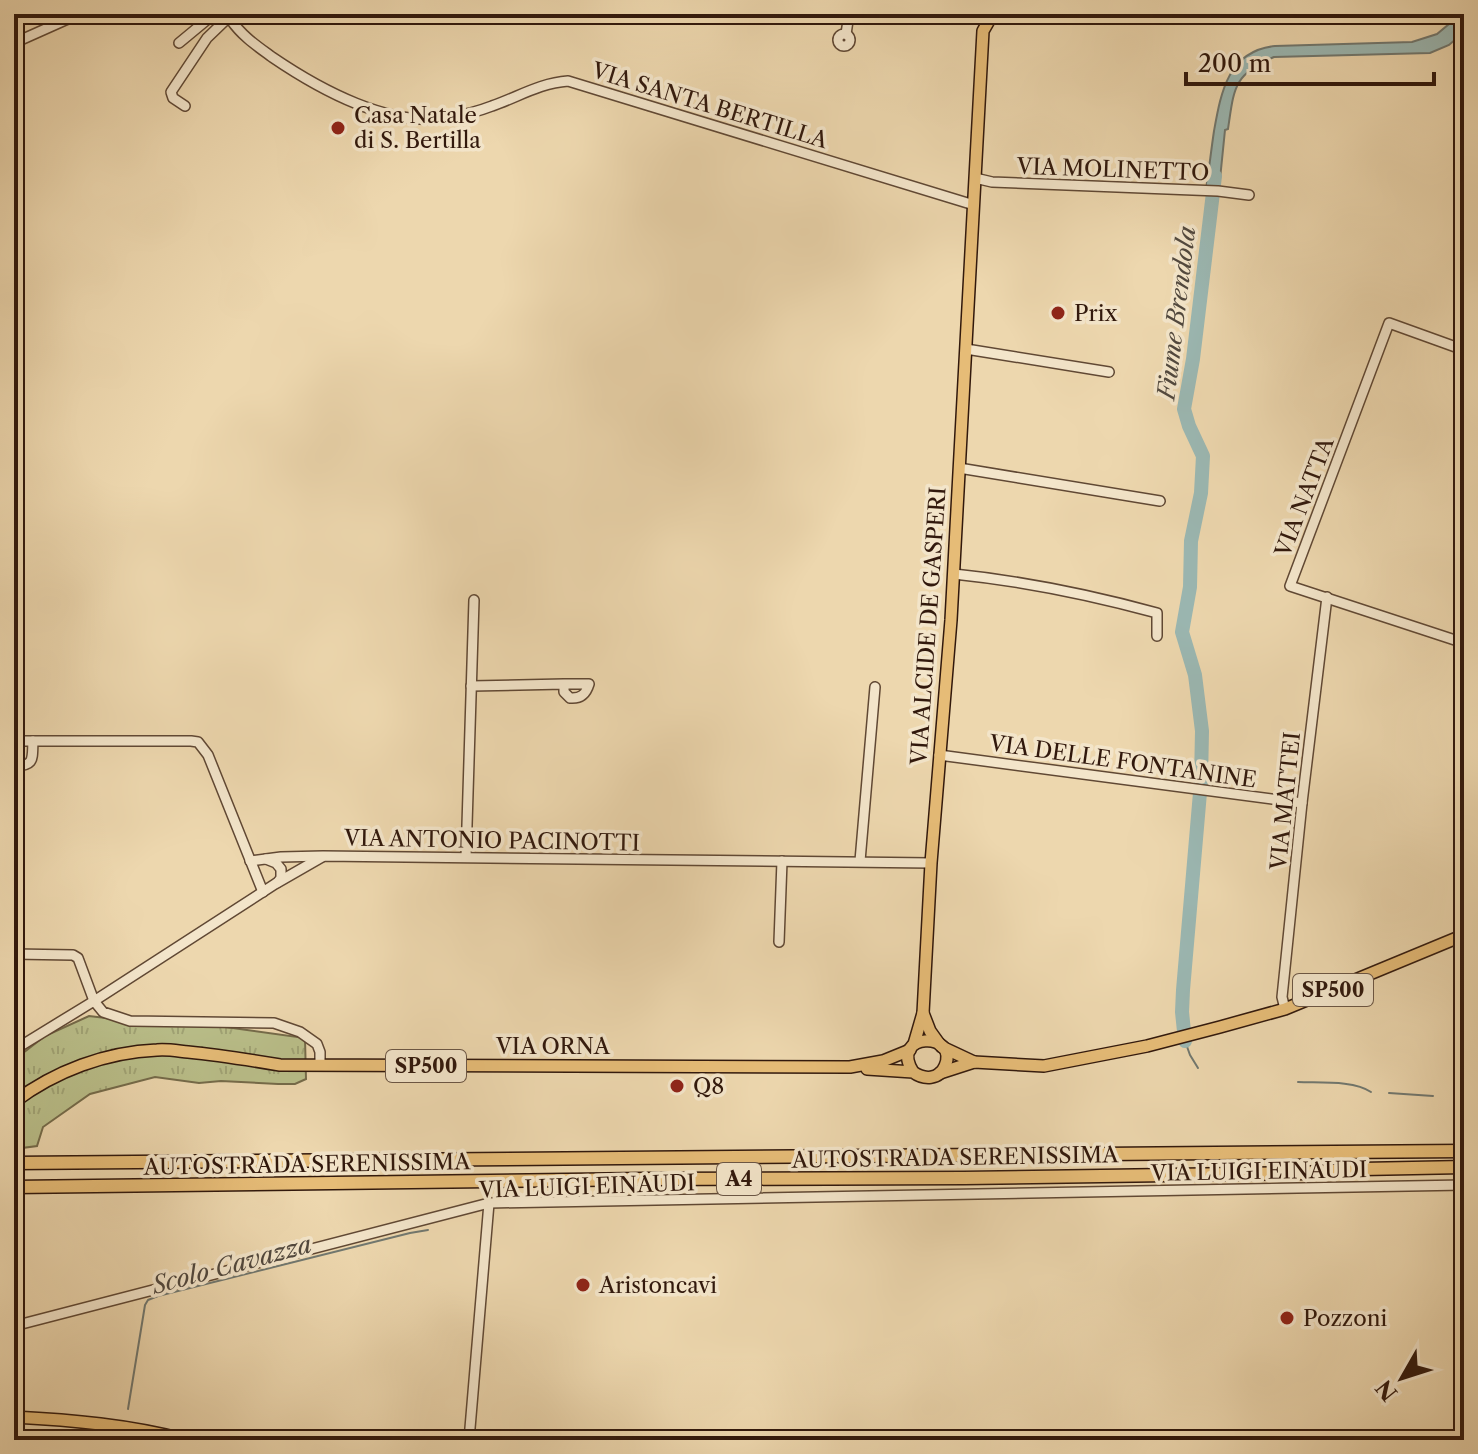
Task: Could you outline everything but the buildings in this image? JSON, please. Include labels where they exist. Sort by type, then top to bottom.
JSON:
[{"type":"highway","name":"AUTOSTRADA SERENISSIMA","points":[[14,1163],[1464,1151]]},
{"type":"highway","name":"AUTOSTRADA SERENISSIMA","points":[[14,1187],[1010,1177],[1464,1167]]},
{"type":"main road","points":[[971,14],[981,19],[994,16]]},
{"type":"main road","points":[[971,14],[983,31],[994,16]]},
{"type":"main road","name":"VIA ALCIDE DE GASPERI","points":[[912,1047],[923,1013],[931,863],[954,574],[983,31]]},
{"type":"main road","name":"SP500","points":[[850,1067],[913,1072],[926,1078],[974,1062],[1044,1066],[1170,1040],[1285,1009],[1464,935]]},
{"type":"main road","points":[[923,1013],[930,1031],[946,1055],[940,1073]]},
{"type":"main road","name":"SP500","points":[[912,1047],[927,1039],[974,1062]]},
{"type":"main road","points":[[912,1047],[908,1058],[913,1072]]},
{"type":"main road","name":"VIA ORNA","points":[[14,1102],[73,1068],[108,1057],[158,1049],[280,1065],[850,1067],[883,1061],[912,1047]]},
{"type":"main road","points":[[14,1417],[75,1421],[186,1440]]},
{"type":"street","points":[[14,43],[79,14]]},
{"type":"street","points":[[179,43],[214,14]]},
{"type":"street","name":"VIA SANTA BERTILLA","points":[[185,106],[173,98],[171,92],[207,38],[232,14]]},
{"type":"street","name":"VIA SANTA BERTILLA","points":[[232,14],[231,20],[247,39],[300,76],[386,113],[416,119],[448,118],[492,106],[553,82],[568,81],[974,205]]},
{"type":"street","points":[[846,34],[849,14]]},
{"type":"street","name":"VIA MOLINETTO","points":[[975,178],[992,182],[1249,195]]},
{"type":"street","name":"VIA NATTA","points":[[1464,350],[1389,323],[1290,586],[1464,643]]},
{"type":"street","points":[[966,349],[1109,372]]},
{"type":"street","points":[[959,468],[1160,501]]},
{"type":"street","points":[[954,574],[1109,600],[1157,613],[1157,636]]},
{"type":"street","name":"VIA MATTEI","points":[[1285,1009],[1282,997],[1327,597]]},
{"type":"street","points":[[466,857],[474,600]]},
{"type":"street","points":[[471,686],[564,684]]},
{"type":"street","points":[[860,861],[875,687]]},
{"type":"street","points":[[14,741],[198,742],[208,755],[263,892]]},
{"type":"street","points":[[14,766],[29,763],[33,741]]},
{"type":"street","name":"VIA DELLE FONTANINE","points":[[939,755],[1302,803]]},
{"type":"street","points":[[250,861],[323,856]]},
{"type":"street","name":"VIA ANTONIO PACINOTTI","points":[[14,1050],[323,856],[931,863]]},
{"type":"street","points":[[266,859],[281,869],[281,878],[275,884]]},
{"type":"street","points":[[779,942],[782,861]]},
{"type":"street","points":[[14,954],[73,955],[78,958],[94,1001],[103,1012],[130,1021],[274,1023],[300,1032],[317,1044],[320,1065]]},
{"type":"street","name":"VIA LUIGI EINAUDI","points":[[14,1326],[489,1203],[1464,1185]]},
{"type":"street","points":[[469,1440],[489,1203]]},
{"type":"green space","points":[[89,1016],[164,1025],[218,1026],[305,1038],[306,1079],[295,1084],[199,1083],[155,1077],[90,1094],[43,1127],[37,1146],[14,1149],[14,1060],[45,1036]]},
{"type":"water","points":[[1464,14],[1464,32],[1449,45],[1430,53],[1274,57],[1260,63],[1243,77],[1234,93],[1228,129],[1225,130],[1219,189],[1206,189],[1224,88],[1237,65],[1247,56],[1259,49],[1275,46],[1412,42],[1437,34]]},
{"type":"waterway","name":"Fiume Brendola","points":[[1185,1041],[1183,990],[1201,781],[1202,731],[1195,675],[1182,632],[1190,587],[1191,541],[1201,493],[1203,456],[1184,409],[1215,176]]},
{"type":"waterway","points":[[1185,1041],[1198,1068]]},
{"type":"waterway","points":[[1298,1082],[1346,1084],[1371,1092]]},
{"type":"waterway","points":[[1389,1093],[1433,1096]]},
{"type":"waterway","name":"Scolo Cavazza","points":[[128,1409],[148,1300],[428,1230]]},
{"type":"place","name":"Casa Natale di S. Bertilla","points":[[338,128]]},
{"type":"place","name":"Prix","points":[[1058,313]]},
{"type":"place","name":"Q8","points":[[677,1086]]},
{"type":"place","name":"Aristoncavi","points":[[583,1285]]},
{"type":"place","name":"Pozzoni","points":[[1287,1318]]}]
